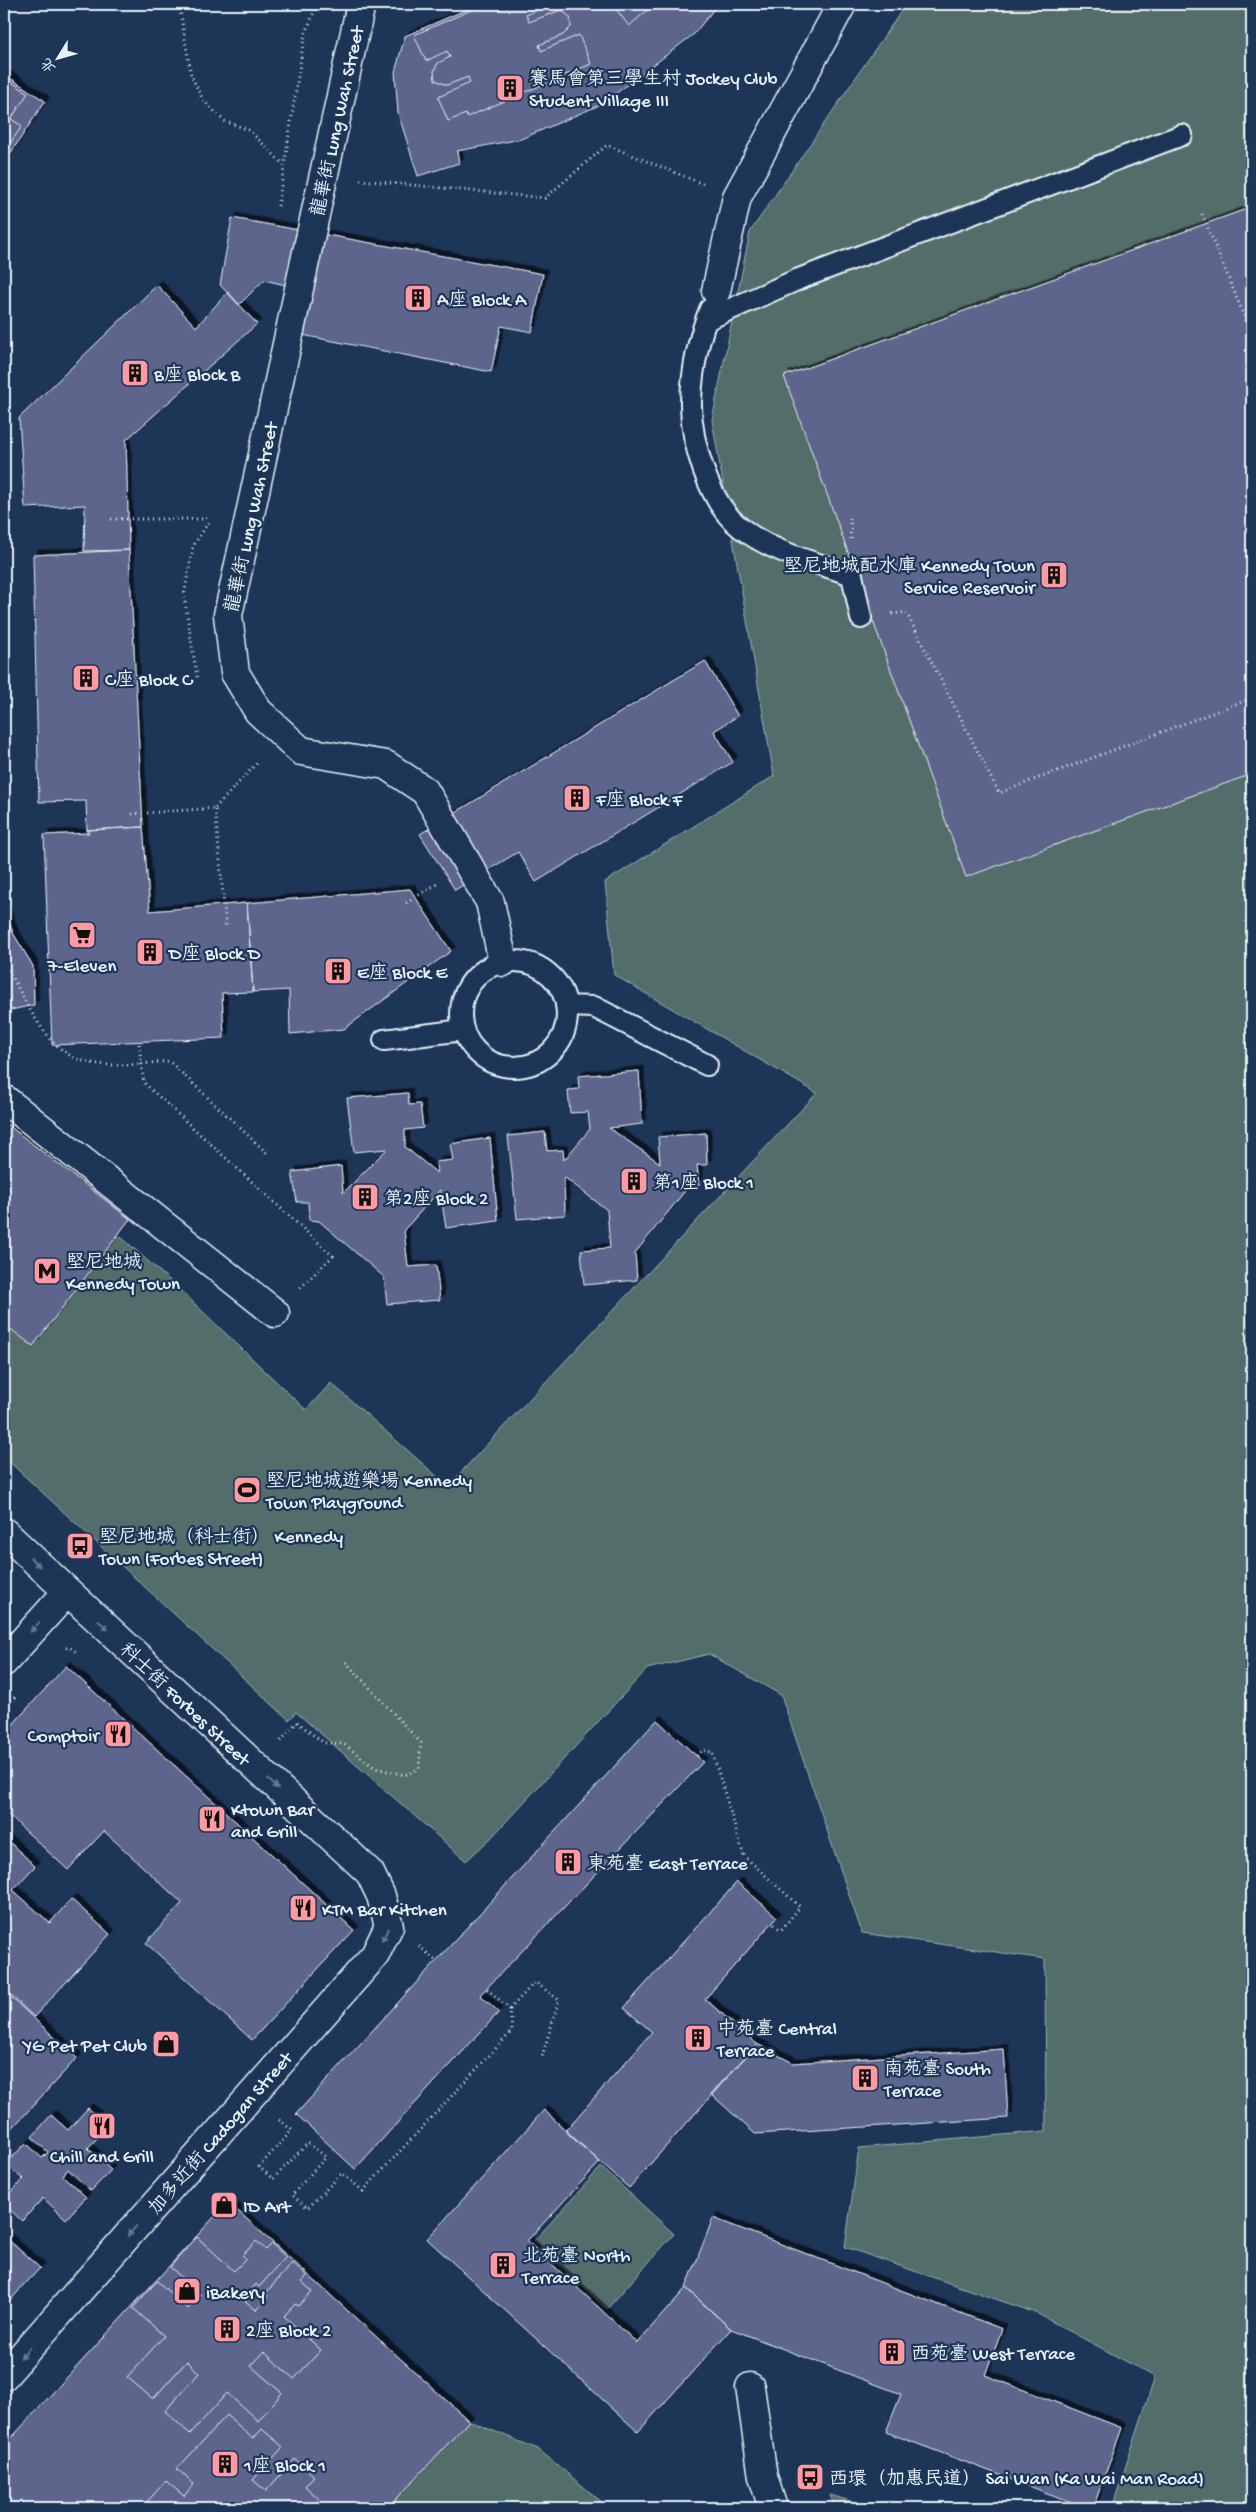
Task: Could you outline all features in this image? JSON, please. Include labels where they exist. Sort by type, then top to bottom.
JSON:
[{"type":"street","name":"龍華街 Lung Wah Street","points":[[361,4],[228,615],[235,674],[258,712],[301,751],[386,765],[425,790],[490,902],[503,962]]},
{"type":"street","points":[[716,291],[737,197],[842,4]]},
{"type":"street","points":[[4,1099],[275,1313]]},
{"type":"street","name":"科士街 Forbes Street","points":[[4,1532],[370,1873]]},
{"type":"street","points":[[4,1662],[67,1592]]},
{"type":"street","name":"加多近街 Cadogan Street","points":[[4,2376],[375,1954],[389,1926],[382,1896],[370,1873]]},
{"type":"street","points":[[750,2387],[763,2477],[773,2508]]},
{"type":"lane","points":[[706,320],[799,279],[1182,135]]},
{"type":"lane","points":[[716,291],[706,320],[693,380],[691,402],[694,429],[711,489],[724,510],[739,527],[756,539],[780,550],[852,575],[861,618]]},
{"type":"lane","points":[[520,961],[536,966],[550,976],[561,990],[566,1006],[566,1024],[560,1040],[549,1055],[534,1064],[517,1067],[500,1066],[483,1058],[470,1046],[463,1030],[460,1012],[464,995],[473,980],[486,969],[503,962],[520,961]]},
{"type":"lane","points":[[566,1006],[594,1007],[707,1065]]},
{"type":"lane","points":[[384,1040],[463,1030]]},
{"type":"path","points":[[179,4],[192,75],[203,100],[224,121],[249,130],[284,165],[304,38],[317,4]]},
{"type":"path","points":[[356,180],[545,198],[607,145],[737,197]]},
{"type":"path","points":[[1202,214],[1252,335]]},
{"type":"path","points":[[111,519],[210,519]]},
{"type":"path","points":[[906,612],[999,793],[1252,698]]},
{"type":"path","points":[[132,814],[215,808],[260,760]]},
{"type":"path","points":[[215,808],[226,927]]},
{"type":"path","points":[[406,903],[438,883]]},
{"type":"path","points":[[4,961],[44,1030],[64,1052],[80,1060],[107,1064],[141,1064],[168,1061],[270,1155]]},
{"type":"path","points":[[139,1044],[144,1083],[333,1256],[275,1313]]},
{"type":"path","points":[[62,1650],[69,1647],[84,1656]]},
{"type":"path","points":[[276,1747],[297,1722],[324,1743],[344,1744],[375,1768],[405,1775],[419,1769],[421,1743],[344,1659]]},
{"type":"path","points":[[4,1709],[17,1695]]},
{"type":"path","points":[[697,1756],[703,1750],[712,1752],[744,1856],[800,1907],[781,1930],[772,1923]]},
{"type":"path","points":[[416,1944],[436,1961]]},
{"type":"path","points":[[510,2009],[535,1982],[559,2000],[541,2060]]},
{"type":"path","points":[[278,2119],[292,2130],[259,2167],[273,2179],[308,2143],[326,2157],[292,2195],[308,2208],[342,2173],[363,2191],[512,2031],[510,2009],[487,1989]]},
{"type":"green space","points":[[906,4],[1252,4],[1252,2508],[1112,2508],[1155,2377],[1036,2313],[845,2247],[859,2148],[1046,2131],[1045,1959],[862,1933],[781,1695],[709,1654],[647,1669],[490,1839],[466,1861],[296,1712],[289,1720],[4,1457],[4,1132],[178,1288],[306,1410],[331,1383],[448,1486],[817,1093],[614,975],[605,882],[774,776],[712,420],[750,232]]},
{"type":"green space","points":[[601,2167],[674,2234],[607,2309],[534,2241]]},
{"type":"green space","points":[[469,2421],[538,2449],[609,2508],[388,2508]]},
{"type":"green space","points":[[830,2495],[874,2508],[835,2508]]},
{"type":"building","name":"賽馬會第三學生村 Jockey Club Student Village III","points":[[479,4],[718,4],[694,34],[602,104],[521,139],[457,151],[459,163],[418,176],[398,113],[395,72],[405,36]]},
{"type":"building","points":[[485,4],[551,4],[526,15],[529,22],[561,10],[570,17],[571,27],[563,35],[539,45],[541,51],[579,35],[591,64],[467,117],[466,114],[448,121],[438,97],[470,83],[468,77],[447,85],[435,80],[434,71],[438,63],[450,57],[447,51],[426,61],[414,35]]},
{"type":"building","points":[[612,4],[655,4],[629,26]]},
{"type":"building","points":[[4,74],[45,101],[4,163]]},
{"type":"building","points":[[7,79],[28,93],[11,119],[22,126],[9,145],[4,142],[4,83]]},
{"type":"building","name":"堅尼地城配水庫 Kennedy Town Service Reservoir","points":[[1252,207],[1252,774],[966,877],[784,376]]},
{"type":"building","name":"A座 Block A","points":[[232,218],[543,274],[532,332],[501,326],[491,372],[292,333],[299,288],[264,280],[239,305],[220,285]]},
{"type":"building","name":"B座 Block B","points":[[157,285],[196,327],[228,292],[257,324],[126,440],[129,550],[84,551],[85,505],[25,508],[19,418]]},
{"type":"building","name":"C座 Block C","points":[[129,550],[143,827],[87,830],[86,801],[39,802],[33,555]]},
{"type":"building","name":"F座 Block F","points":[[705,661],[738,716],[714,731],[733,762],[536,882],[518,852],[455,890],[420,834]]},
{"type":"building","name":"D座 Block D","points":[[143,827],[150,911],[247,903],[253,992],[222,993],[224,1038],[52,1045],[44,835],[89,833],[87,830]]},
{"type":"building","name":"E座 Block E","points":[[410,889],[451,951],[344,1029],[290,1034],[289,990],[253,992],[247,903]]},
{"type":"building","points":[[4,908],[13,933],[33,966],[34,1005],[11,1010],[4,1001]]},
{"type":"building","name":"第1座 Block 1","points":[[639,1071],[642,1124],[609,1128],[660,1163],[658,1137],[706,1133],[707,1165],[697,1165],[699,1185],[689,1186],[635,1253],[637,1280],[584,1285],[581,1250],[610,1248],[607,1210],[564,1177],[565,1215],[517,1219],[508,1136],[545,1132],[547,1151],[563,1150],[564,1160],[590,1129],[588,1112],[570,1113],[568,1090],[579,1089],[578,1076]]},
{"type":"building","name":"第2座 Block 2","points":[[408,1093],[409,1105],[420,1104],[423,1128],[405,1130],[405,1147],[437,1173],[436,1162],[453,1160],[450,1144],[490,1138],[498,1221],[446,1228],[440,1190],[404,1230],[408,1267],[436,1265],[440,1300],[387,1304],[384,1277],[319,1221],[309,1220],[308,1202],[297,1202],[292,1172],[341,1166],[343,1193],[387,1149],[354,1152],[347,1098]]},
{"type":"building","name":"堅尼地城 Kennedy Town","points":[[4,1122],[130,1219],[33,1346],[4,1324]]},
{"type":"building","points":[[66,1666],[354,1930],[252,2040],[146,1943],[182,1903],[104,1831],[68,1870],[4,1811],[4,1734]]},
{"type":"building","name":"東苑臺 East Terrace","points":[[657,1720],[703,1762],[480,1995],[499,2012],[355,2169],[296,2114]]},
{"type":"building","points":[[4,1837],[35,1866],[13,1890],[50,1923],[71,1899],[110,1934],[34,2017],[4,1989]]},
{"type":"building","name":"中苑臺 Central Terrace","points":[[737,1882],[777,1917],[705,1999],[757,2044],[629,2188],[565,2131],[652,2032],[624,2008]]},
{"type":"building","points":[[4,1991],[77,2058],[4,2137]]},
{"type":"building","name":"南苑臺 South Terrace","points":[[757,2044],[793,2063],[1004,2049],[1008,2118],[755,2134],[711,2094]]},
{"type":"building","points":[[88,2108],[108,2126],[88,2148],[111,2170],[91,2191],[68,2169],[63,2176],[86,2197],[66,2219],[43,2198],[22,2221],[4,2204],[4,2201],[23,2179],[6,2164],[26,2143],[42,2158],[48,2152],[32,2137],[51,2115],[68,2130]]},
{"type":"building","name":"北苑臺 North Terrace","points":[[544,2110],[600,2162],[527,2241],[637,2343],[686,2288],[731,2329],[638,2432],[427,2239]]},
{"type":"building","points":[[228,2202],[469,2421],[388,2508],[4,2508],[4,2446]]},
{"type":"building","name":"西苑臺 West Terrace","points":[[713,2218],[1002,2329],[985,2375],[1122,2428],[1093,2508],[1087,2508],[886,2432],[901,2394],[731,2329],[686,2288]]},
{"type":"building","points":[[4,2236],[40,2268],[4,2307]]},
{"type":"building","name":"2座 Block 2","points":[[197,2237],[234,2271],[246,2259],[242,2256],[256,2241],[266,2250],[272,2244],[286,2257],[259,2287],[256,2284],[243,2299],[256,2310],[268,2296],[266,2293],[292,2263],[307,2276],[302,2282],[312,2291],[298,2306],[295,2304],[284,2316],[321,2350],[294,2379],[264,2352],[251,2366],[282,2393],[258,2421],[227,2393],[190,2434],[165,2411],[199,2373],[187,2361],[153,2399],[127,2377],[164,2336],[133,2308],[157,2281],[188,2309],[201,2295],[170,2267]]},
{"type":"building","name":"1座 Block 1","points":[[227,2415],[253,2439],[262,2429],[283,2447],[253,2480],[266,2491],[295,2459],[314,2476],[305,2486],[319,2499],[311,2508],[141,2508],[166,2481],[184,2496],[194,2484],[177,2469]]},
{"type":"place","name":"賽馬會第三學生村 Jockey Club Student Village III","points":[[510,88]]},
{"type":"place","name":"A座 Block A","points":[[418,298]]},
{"type":"place","name":"B座 Block B","points":[[135,373]]},
{"type":"place","name":"堅尼地城配水庫 Kennedy Town Service Reservoir","points":[[1054,575]]},
{"type":"place","name":"C座 Block C","points":[[86,678]]},
{"type":"place","name":"F座 Block F","points":[[577,798]]},
{"type":"place","name":"7-Eleven","points":[[82,935]]},
{"type":"place","name":"D座 Block D","points":[[150,952]]},
{"type":"place","name":"E座 Block E","points":[[338,971]]},
{"type":"place","name":"第1座 Block 1","points":[[634,1181]]},
{"type":"place","name":"第2座 Block 2","points":[[365,1197]]},
{"type":"place","name":"堅尼地城 Kennedy Town","points":[[47,1271]]},
{"type":"place","name":"堅尼地城遊樂場 Kennedy Town Playground","points":[[247,1490]]},
{"type":"place","name":"堅尼地城（科士街） Kennedy Town (Forbes Street)","points":[[80,1546]]},
{"type":"place","name":"Comptoir","points":[[118,1734]]},
{"type":"place","name":"Ktown Bar and Grill","points":[[212,1819]]},
{"type":"place","name":"東苑臺 East Terrace","points":[[568,1862]]},
{"type":"place","name":"KTM Bar Kitchen","points":[[303,1908]]},
{"type":"place","name":"中苑臺 Central Terrace","points":[[698,2038]]},
{"type":"place","name":"YG Pet Pet Club","points":[[166,2044]]},
{"type":"place","name":"南苑臺 South Terrace","points":[[865,2078]]},
{"type":"place","name":"Chill and Grill","points":[[102,2126]]},
{"type":"place","name":"ID Art","points":[[224,2205]]},
{"type":"place","name":"北苑臺 North Terrace","points":[[503,2265]]},
{"type":"place","name":"iBakery","points":[[187,2291]]},
{"type":"place","name":"2座 Block 2","points":[[227,2329]]},
{"type":"place","name":"西苑臺 West Terrace","points":[[892,2352]]},
{"type":"place","name":"1座 Block 1","points":[[225,2464]]},
{"type":"place","name":"西環（加惠民道） Sai Wan (Ka Wai Man Road)","points":[[810,2477]]}]
